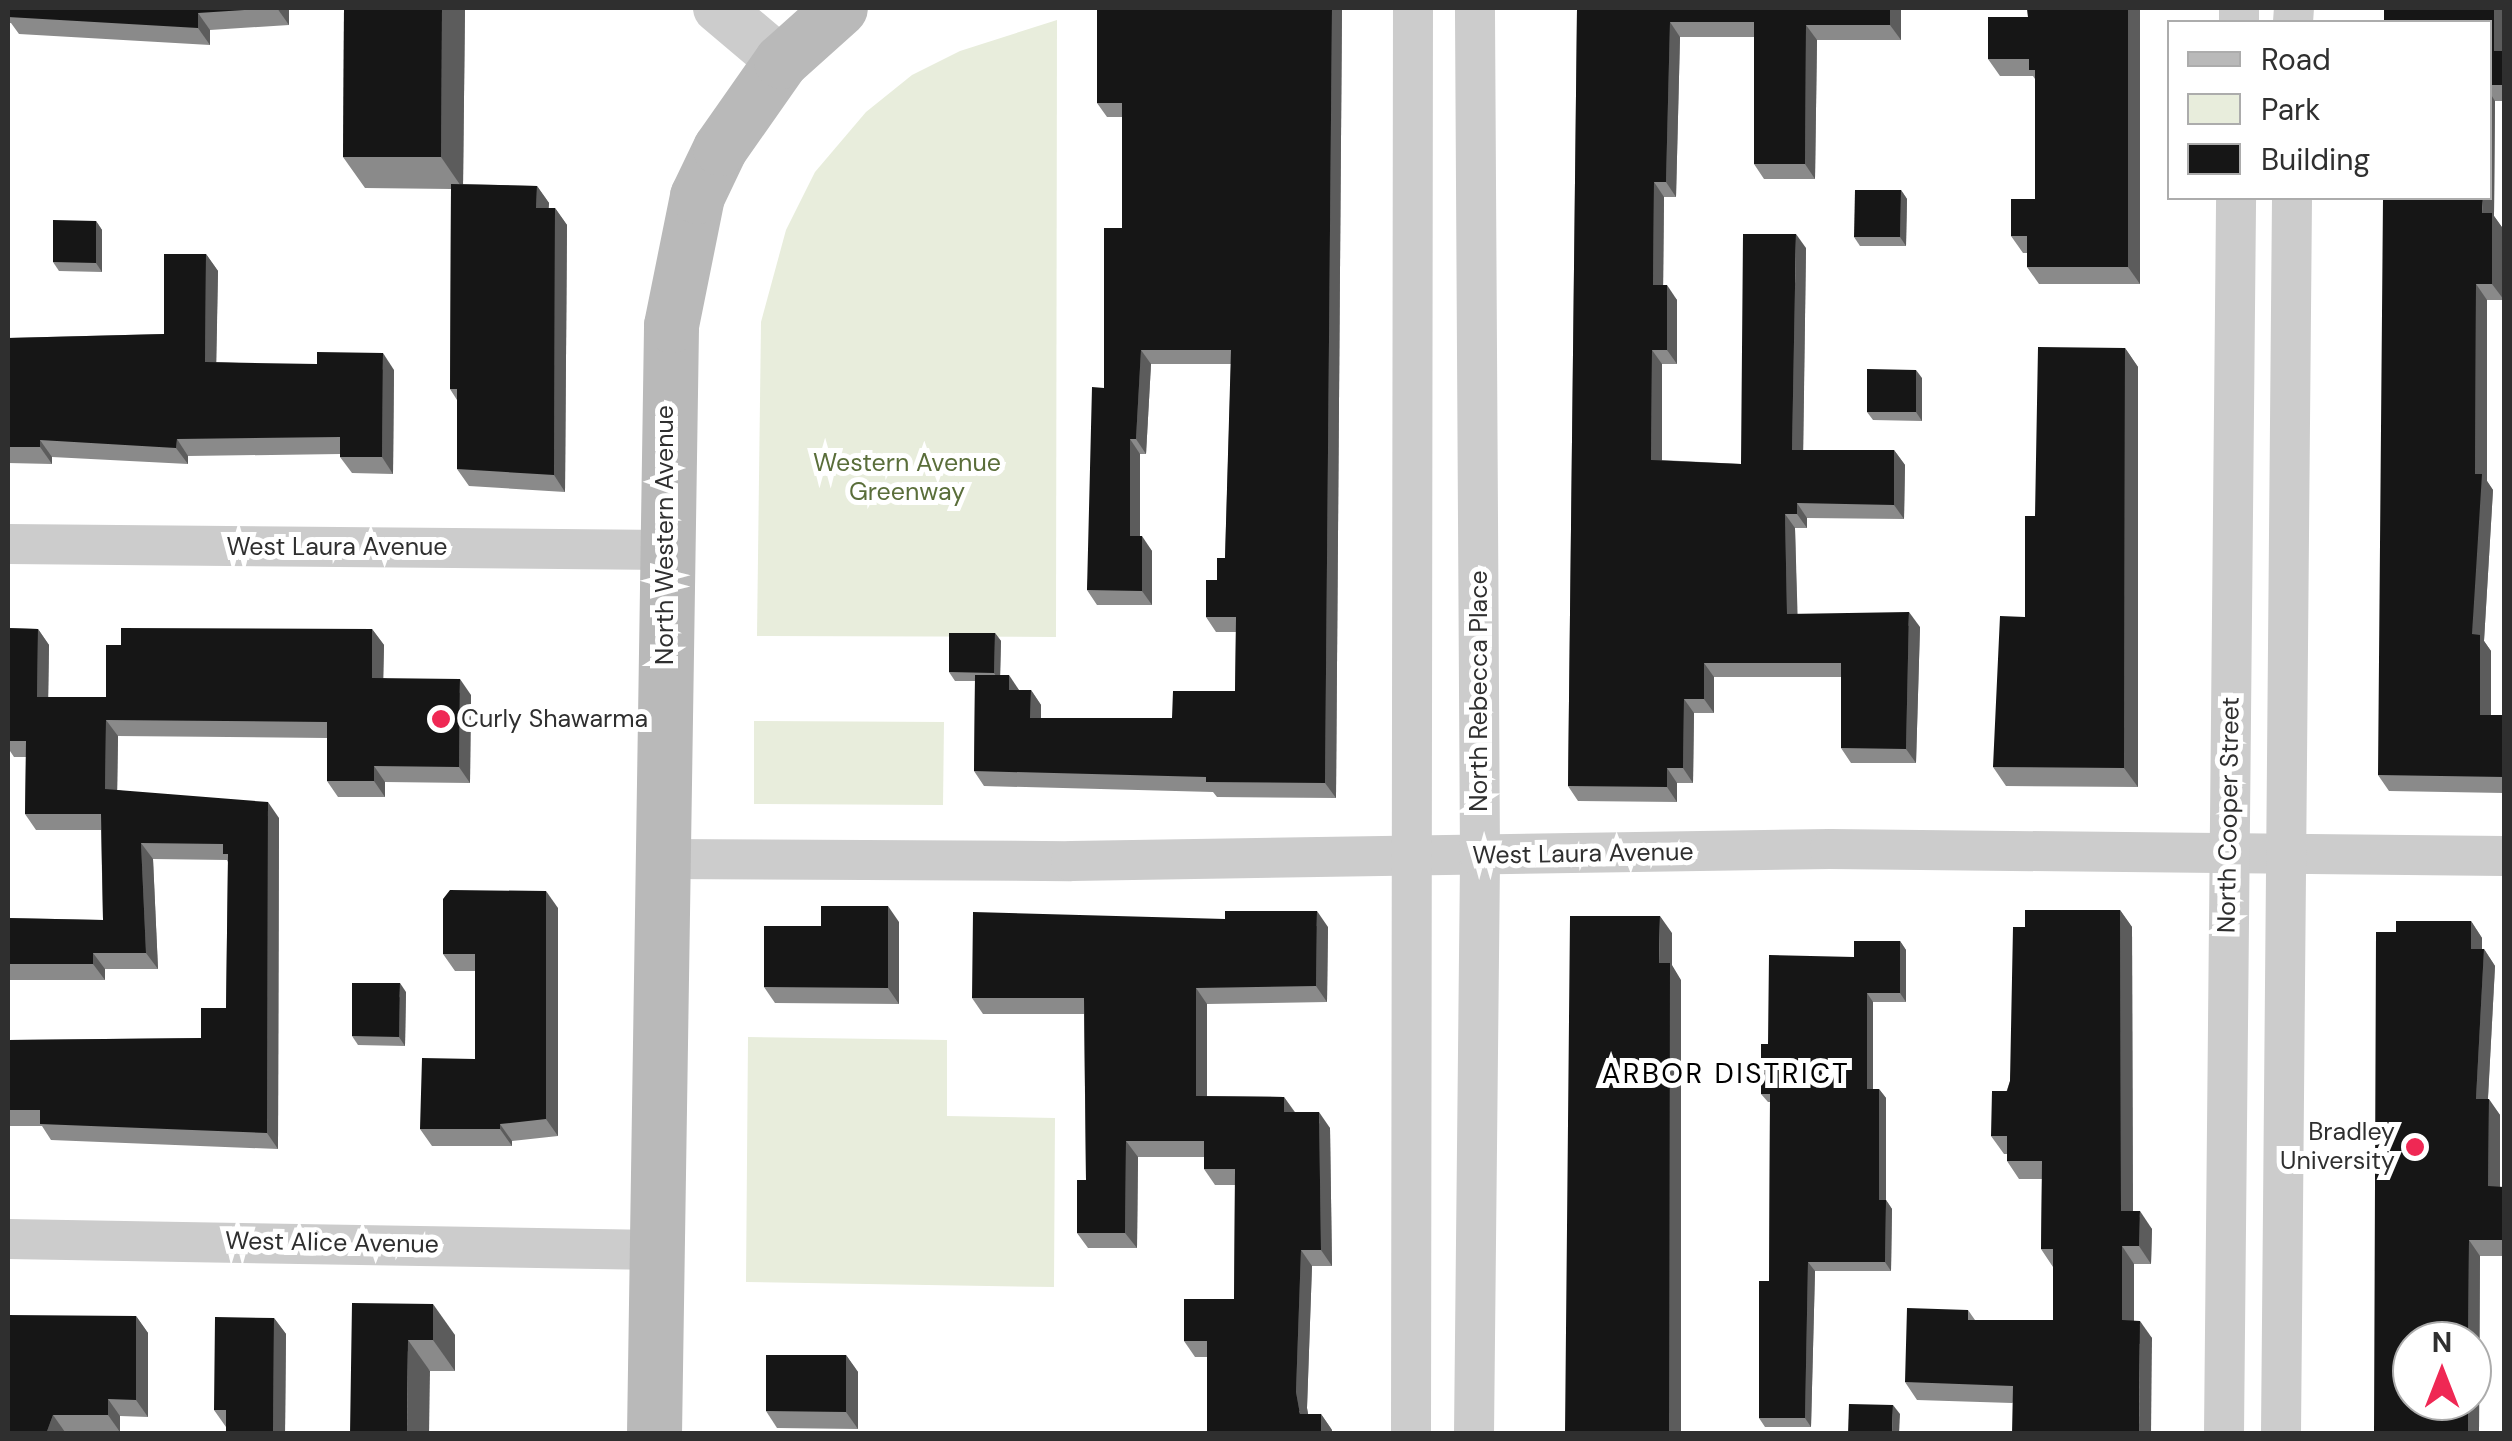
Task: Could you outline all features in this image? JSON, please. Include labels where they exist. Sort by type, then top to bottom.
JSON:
[{"type":"main road","name":"North Western Avenue","points":[[654,1434],[667,390],[681,258],[698,196],[720,148],[817,25]]},
{"type":"street","points":[[718,8],[817,25]]},
{"type":"street","points":[[1410,1434],[1416,857],[1413,8]]},
{"type":"street","name":"North Rebecca Place","points":[[1474,1434],[1480,857],[1475,8]]},
{"type":"street","name":"North Cooper Street","points":[[2224,1434],[2236,200]]},
{"type":"street","points":[[2281,1434],[2292,200]]},
{"type":"street","name":"West Laura Avenue","points":[[8,544],[666,550]]},
{"type":"street","name":"West Laura Avenue","points":[[662,859],[2228,851],[2504,856]]},
{"type":"street","name":"West Alice Avenue","points":[[8,1239],[656,1250]]},
{"type":"green space","name":"Western Avenue Greenway","points":[[1057,20],[1056,637],[757,636],[761,322],[786,230],[815,172],[866,112],[912,75],[960,51]]},
{"type":"green space","points":[[754,721],[944,722],[943,805],[754,804]]},
{"type":"green space","points":[[748,1037],[947,1040],[947,1116],[1055,1118],[1054,1287],[746,1282]]},
{"type":"building","points":[[8,8],[277,8],[198,13],[198,28],[8,17]]},
{"type":"building","points":[[344,8],[442,8],[441,157],[343,157]]},
{"type":"building","points":[[1097,8],[1332,8],[1325,783],[1206,782],[1206,777],[974,771],[975,675],[1009,675],[1009,690],[1031,690],[1030,718],[1172,718],[1173,691],[1235,691],[1236,617],[1206,617],[1206,580],[1217,580],[1217,558],[1225,558],[1231,350],[1141,350],[1136,439],[1130,439],[1130,536],[1142,536],[1142,591],[1087,590],[1092,387],[1104,388],[1104,228],[1122,228],[1122,103],[1097,103]]},
{"type":"building","points":[[1577,8],[1890,8],[1890,25],[1806,25],[1805,164],[1754,164],[1754,22],[1670,22],[1666,182],[1654,182],[1653,285],[1667,285],[1667,350],[1652,350],[1651,460],[1741,464],[1743,234],[1796,234],[1792,450],[1894,450],[1894,505],[1797,503],[1797,514],[1785,514],[1787,614],[1909,612],[1906,749],[1841,748],[1841,663],[1704,663],[1704,699],[1684,699],[1683,768],[1667,768],[1667,787],[1568,786]]},
{"type":"building","points":[[2027,8],[2128,8],[2128,267],[2027,267],[2027,236],[2011,236],[2011,199],[2035,199],[2035,70],[2029,70],[2029,59],[1988,59],[1988,17],[2028,17]]},
{"type":"building","points":[[2384,8],[2494,8],[2494,51],[2502,51],[2502,85],[2492,85],[2492,20],[2384,20]]},
{"type":"building","points":[[451,184],[537,186],[536,208],[555,208],[554,475],[457,469],[457,389],[450,389]]},
{"type":"building","points":[[1855,190],[1901,190],[1900,237],[1854,237]]},
{"type":"building","points":[[2383,200],[2483,200],[2482,213],[2492,213],[2492,284],[2476,284],[2475,474],[2482,474],[2472,634],[2480,635],[2480,715],[2504,715],[2504,777],[2378,775]]},
{"type":"building","points":[[53,220],[96,221],[96,263],[53,262]]},
{"type":"building","points":[[164,254],[206,254],[205,362],[317,364],[317,352],[383,353],[382,457],[340,457],[340,437],[177,439],[176,448],[40,440],[40,447],[8,447],[8,338],[164,334]]},
{"type":"building","points":[[2038,347],[2125,348],[2124,768],[1993,767],[2000,616],[2025,617],[2025,516],[2035,516]]},
{"type":"building","points":[[1867,369],[1916,370],[1916,412],[1867,412]]},
{"type":"building","points":[[8,628],[38,629],[37,697],[106,697],[106,645],[121,645],[121,628],[372,629],[372,678],[460,679],[459,767],[374,766],[374,781],[327,781],[327,722],[106,720],[105,789],[268,802],[267,1133],[40,1124],[40,1110],[8,1110],[8,1040],[201,1038],[201,1008],[226,1008],[228,854],[223,854],[223,844],[141,843],[146,953],[93,953],[93,964],[8,964],[8,918],[103,920],[101,814],[25,814],[26,741],[8,741]]},
{"type":"building","points":[[949,633],[995,633],[994,673],[949,672]]},
{"type":"building","points":[[450,890],[546,891],[546,1119],[500,1124],[500,1129],[420,1129],[422,1058],[475,1059],[475,954],[443,954],[443,899]]},
{"type":"building","points":[[821,906],[888,906],[888,988],[764,987],[764,926],[821,926]]},
{"type":"building","points":[[2025,910],[2120,910],[2121,1211],[2140,1211],[2139,1246],[2122,1246],[2122,1320],[2140,1321],[2139,1434],[2012,1434],[2013,1386],[1905,1382],[1907,1308],[1968,1310],[1968,1320],[2053,1320],[2053,1249],[2041,1249],[2042,1161],[2007,1161],[2007,1136],[1991,1136],[1992,1091],[2007,1091],[2010,1081],[2013,927],[2025,927]]},
{"type":"building","points":[[1225,911],[1317,911],[1316,986],[1196,988],[1196,1096],[1284,1097],[1284,1112],[1319,1112],[1321,1250],[1301,1250],[1296,1392],[1300,1414],[1321,1414],[1321,1434],[1207,1434],[1207,1341],[1184,1341],[1184,1299],[1234,1299],[1235,1169],[1204,1169],[1204,1141],[1126,1141],[1125,1233],[1077,1233],[1077,1180],[1086,1180],[1084,998],[972,998],[973,912],[1225,919]]},
{"type":"building","points":[[1570,916],[1660,916],[1659,963],[1670,963],[1669,1434],[1565,1434]]},
{"type":"building","points":[[2396,921],[2471,921],[2471,949],[2484,949],[2476,1099],[2489,1099],[2488,1186],[2504,1187],[2504,1240],[2469,1240],[2468,1321],[2392,1321],[2392,1421],[2468,1421],[2468,1434],[2374,1434],[2376,932],[2396,932]]},
{"type":"building","points":[[1854,941],[1900,941],[1900,993],[1867,993],[1867,1089],[1879,1089],[1879,1200],[1886,1200],[1885,1262],[1808,1262],[1805,1418],[1759,1418],[1759,1281],[1769,1281],[1770,1094],[1761,1094],[1761,1044],[1768,1044],[1769,955],[1854,957]]},
{"type":"building","points":[[352,983],[400,983],[399,1037],[352,1036]]},
{"type":"building","points":[[352,1303],[433,1304],[433,1340],[408,1340],[407,1434],[350,1434]]},
{"type":"building","points":[[8,1315],[136,1316],[136,1400],[108,1399],[108,1415],[53,1415],[46,1434],[8,1434]]},
{"type":"building","points":[[215,1317],[274,1318],[273,1431],[226,1431],[226,1410],[214,1410]]},
{"type":"building","points":[[766,1355],[846,1355],[846,1412],[766,1411]]},
{"type":"building","points":[[1849,1404],[1893,1405],[1892,1434],[1848,1434]]},
{"type":"place","name":"Curly Shawarma","points":[[441,719]]},
{"type":"place","name":"Bradley University","points":[[2415,1147]]},
{"type":"district","name":"ARBOR DISTRICT","points":[[1726,1074]]}]
